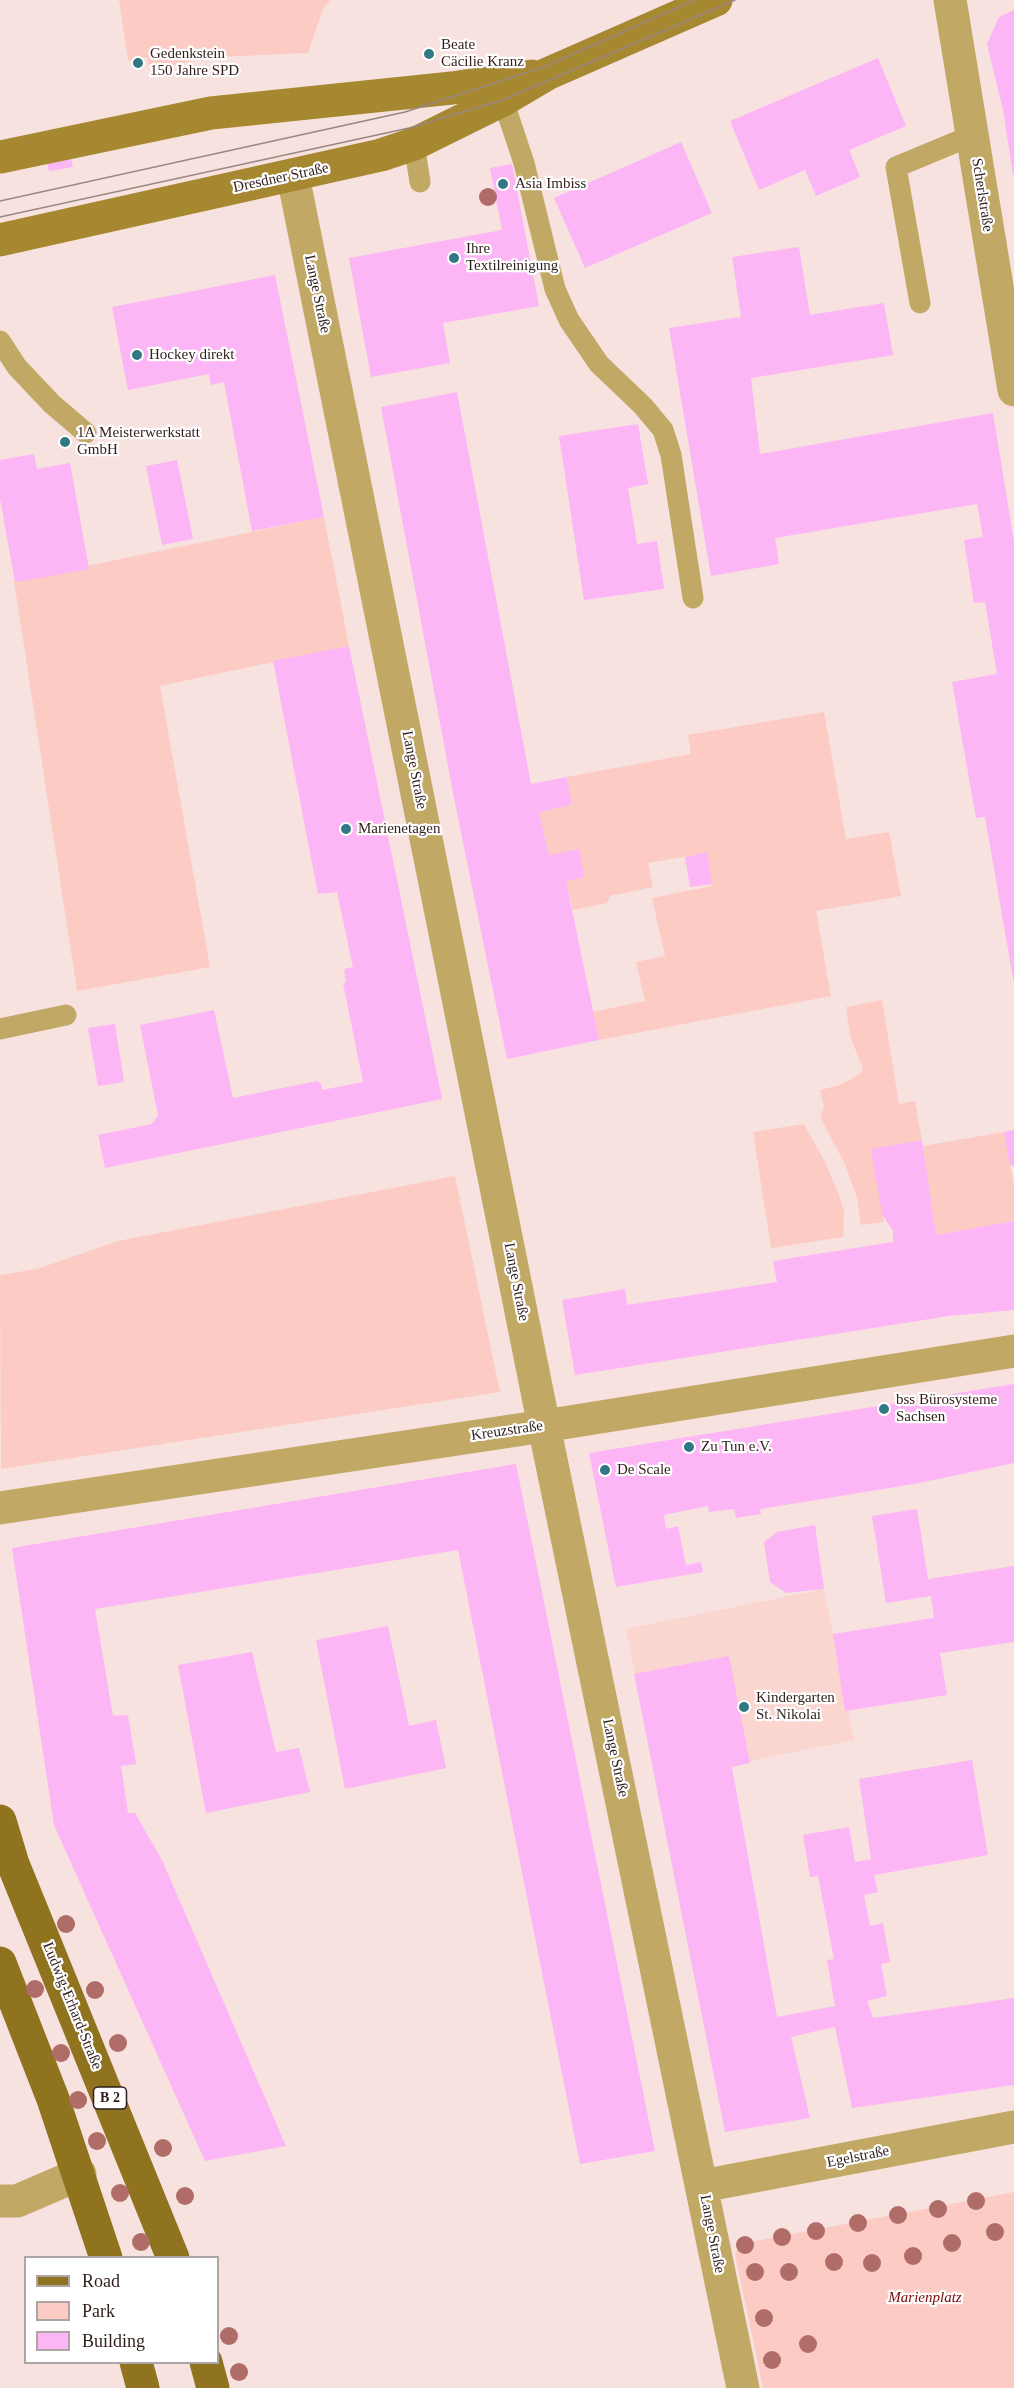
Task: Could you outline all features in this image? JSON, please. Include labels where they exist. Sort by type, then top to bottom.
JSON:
[{"type":"main road","name":"Dresdner Straße","points":[[0,240],[293,176],[381,155],[414,144],[503,100],[547,74],[716,0]]},
{"type":"main road","name":"Dresdner Straße","points":[[0,157],[211,113],[452,88],[547,74]]},
{"type":"main road","name":"Ludwig-Erhard-Straße","points":[[0,1821],[14,1864],[172,2256]]},
{"type":"main road","points":[[0,1963],[28,2031],[80,2174],[105,2256]]},
{"type":"main road","points":[[137,2364],[143,2388]]},
{"type":"main road","points":[[207,2364],[213,2388]]},
{"type":"street","name":"Scherlstraße","points":[[950,0],[1014,390]]},
{"type":"street","name":"Lange Straße","points":[[293,176],[544,1426],[743,2388]]},
{"type":"street","name":"Kreuzstraße","points":[[0,1508],[544,1426],[1014,1351]]},
{"type":"street","name":"Egelstraße","points":[[702,2186],[1014,2127]]},
{"type":"street","points":[[0,2201],[17,2201],[80,2174]]},
{"type":"lane","points":[[503,100],[524,163],[555,288],[569,320],[599,364],[643,406],[663,430],[671,455],[693,598]]},
{"type":"lane","points":[[920,303],[896,167],[973,135]]},
{"type":"lane","points":[[414,144],[420,182]]},
{"type":"lane","points":[[0,341],[17,367],[52,404],[86,433]]},
{"type":"lane","points":[[0,1029],[66,1015]]},
{"type":"shaded area","name":"Kindergarten St. Nikolai","points":[[824,1589],[854,1740],[656,1780],[626,1629]]},
{"type":"green space","points":[[119,0],[330,0],[323,9],[308,53],[214,57],[149,70],[147,57],[128,61]]},
{"type":"green space","points":[[324,517],[349,646],[160,686],[210,967],[77,991],[14,581]]},
{"type":"green space","points":[[824,712],[846,839],[889,832],[901,896],[816,911],[831,996],[599,1040],[593,1012],[645,1001],[636,962],[665,956],[652,898],[712,886],[707,853],[648,863],[653,887],[610,896],[607,903],[573,910],[566,881],[549,855],[539,812],[572,805],[567,777],[691,754],[688,735]]},
{"type":"green space","points":[[882,1000],[899,1104],[915,1101],[922,1140],[871,1149],[884,1222],[861,1225],[857,1198],[845,1164],[820,1117],[824,1107],[820,1090],[840,1085],[860,1074],[863,1069],[850,1036],[846,1007]]},
{"type":"green space","points":[[804,1124],[824,1160],[839,1195],[844,1211],[843,1237],[771,1248],[753,1132]]},
{"type":"green space","points":[[1004,1132],[1014,1185],[1014,1221],[936,1235],[923,1146]]},
{"type":"green space","points":[[455,1176],[500,1392],[1,1469],[0,1275],[37,1269],[118,1241]]},
{"type":"green space","name":"Marienplatz","points":[[1014,2192],[1014,2388],[763,2388],[735,2254],[740,2244]]},
{"type":"building","points":[[1014,10],[1013,175],[1003,110],[987,44],[999,17]]},
{"type":"building","points":[[878,58],[906,126],[849,150],[860,177],[816,196],[805,170],[759,190],[730,121]]},
{"type":"building","points":[[681,142],[712,213],[585,268],[554,198]]},
{"type":"building","points":[[71,158],[73,167],[49,171],[47,163]]},
{"type":"building","points":[[512,164],[539,306],[443,323],[450,363],[371,377],[349,258],[502,230],[490,168]]},
{"type":"building","points":[[799,247],[810,315],[884,303],[893,355],[751,378],[760,454],[993,413],[1014,542],[1014,984],[985,817],[976,818],[952,682],[997,674],[985,602],[974,603],[964,540],[983,537],[977,504],[775,538],[779,564],[711,576],[669,328],[741,317],[732,257]]},
{"type":"building","points":[[275,275],[324,517],[252,531],[224,382],[211,385],[209,374],[128,390],[112,307]]},
{"type":"building","points":[[457,392],[531,784],[567,777],[572,805],[539,812],[549,855],[579,849],[584,877],[566,881],[599,1040],[507,1059],[454,798],[381,407]]},
{"type":"building","points":[[638,424],[648,484],[628,488],[637,544],[657,541],[664,589],[584,600],[559,436]]},
{"type":"building","points":[[34,454],[37,469],[70,463],[89,569],[15,582],[0,499],[0,460]]},
{"type":"building","points":[[177,460],[193,539],[162,545],[146,466]]},
{"type":"building","points":[[349,646],[442,1099],[105,1168],[98,1135],[152,1124],[158,1115],[140,1025],[214,1010],[233,1098],[317,1081],[321,1084],[322,1090],[363,1082],[343,983],[346,983],[344,969],[353,967],[337,892],[318,894],[273,661]]},
{"type":"building","points":[[707,852],[712,884],[690,887],[685,857]]},
{"type":"building","points":[[115,1024],[124,1082],[98,1086],[88,1028]]},
{"type":"building","points":[[1014,1130],[1014,1165],[1010,1166],[1004,1132]]},
{"type":"building","points":[[922,1140],[936,1235],[1014,1221],[1014,1310],[949,1316],[575,1375],[562,1300],[625,1289],[627,1305],[777,1282],[773,1261],[893,1242],[893,1231],[882,1214],[871,1149]]},
{"type":"building","points":[[1014,1384],[1014,1463],[914,1484],[760,1509],[761,1514],[736,1518],[734,1509],[709,1512],[708,1506],[664,1515],[666,1529],[678,1526],[686,1565],[701,1562],[703,1572],[616,1587],[589,1453]]},
{"type":"building","points":[[516,1464],[655,2151],[580,2164],[458,1550],[95,1609],[113,1716],[128,1715],[136,1764],[121,1766],[128,1813],[135,1813],[162,1860],[286,2146],[205,2161],[54,1825],[12,1548]]},
{"type":"building","points":[[917,1509],[928,1579],[1014,1566],[1014,1642],[940,1653],[947,1695],[845,1711],[833,1634],[934,1618],[931,1596],[886,1603],[872,1516]]},
{"type":"building","points":[[815,1525],[824,1589],[786,1593],[770,1582],[764,1542],[777,1532]]},
{"type":"building","points":[[388,1626],[409,1726],[436,1720],[446,1768],[345,1789],[316,1640]]},
{"type":"building","points":[[252,1652],[276,1752],[299,1748],[310,1792],[206,1813],[178,1665]]},
{"type":"building","points":[[729,1656],[750,1763],[732,1767],[777,2017],[835,2006],[827,1960],[834,1959],[818,1876],[810,1877],[803,1835],[849,1827],[855,1862],[871,1859],[859,1779],[972,1760],[988,1855],[874,1875],[878,1892],[864,1895],[870,1926],[883,1923],[890,1962],[881,1964],[887,1996],[867,2001],[873,2018],[1014,1998],[1014,2085],[852,2108],[835,2027],[791,2037],[810,2118],[725,2132],[634,1674]]},
{"type":"tram line","points":[[0,201],[405,112],[544,67],[695,0]]},
{"type":"tram line","points":[[0,217],[409,128],[503,100],[735,0]]},
{"type":"place","name":"Beate Cäcilie Kranz","points":[[429,54]]},
{"type":"place","name":"Gedenkstein 150 Jahre SPD","points":[[138,63]]},
{"type":"place","name":"Asia Imbiss","points":[[503,184]]},
{"type":"place","name":"Ihre Textilreinigung","points":[[454,258]]},
{"type":"place","name":"Hockey direkt","points":[[137,355]]},
{"type":"place","name":"1A Meisterwerkstatt GmbH","points":[[65,442]]},
{"type":"place","name":"Marienetagen","points":[[346,829]]},
{"type":"place","name":"bss Bürosysteme Sachsen","points":[[884,1409]]},
{"type":"place","name":"Zu Tun e.V.","points":[[689,1447]]},
{"type":"place","name":"De Scale","points":[[605,1470]]},
{"type":"place","name":"Kindergarten St. Nikolai","points":[[744,1707]]}]
